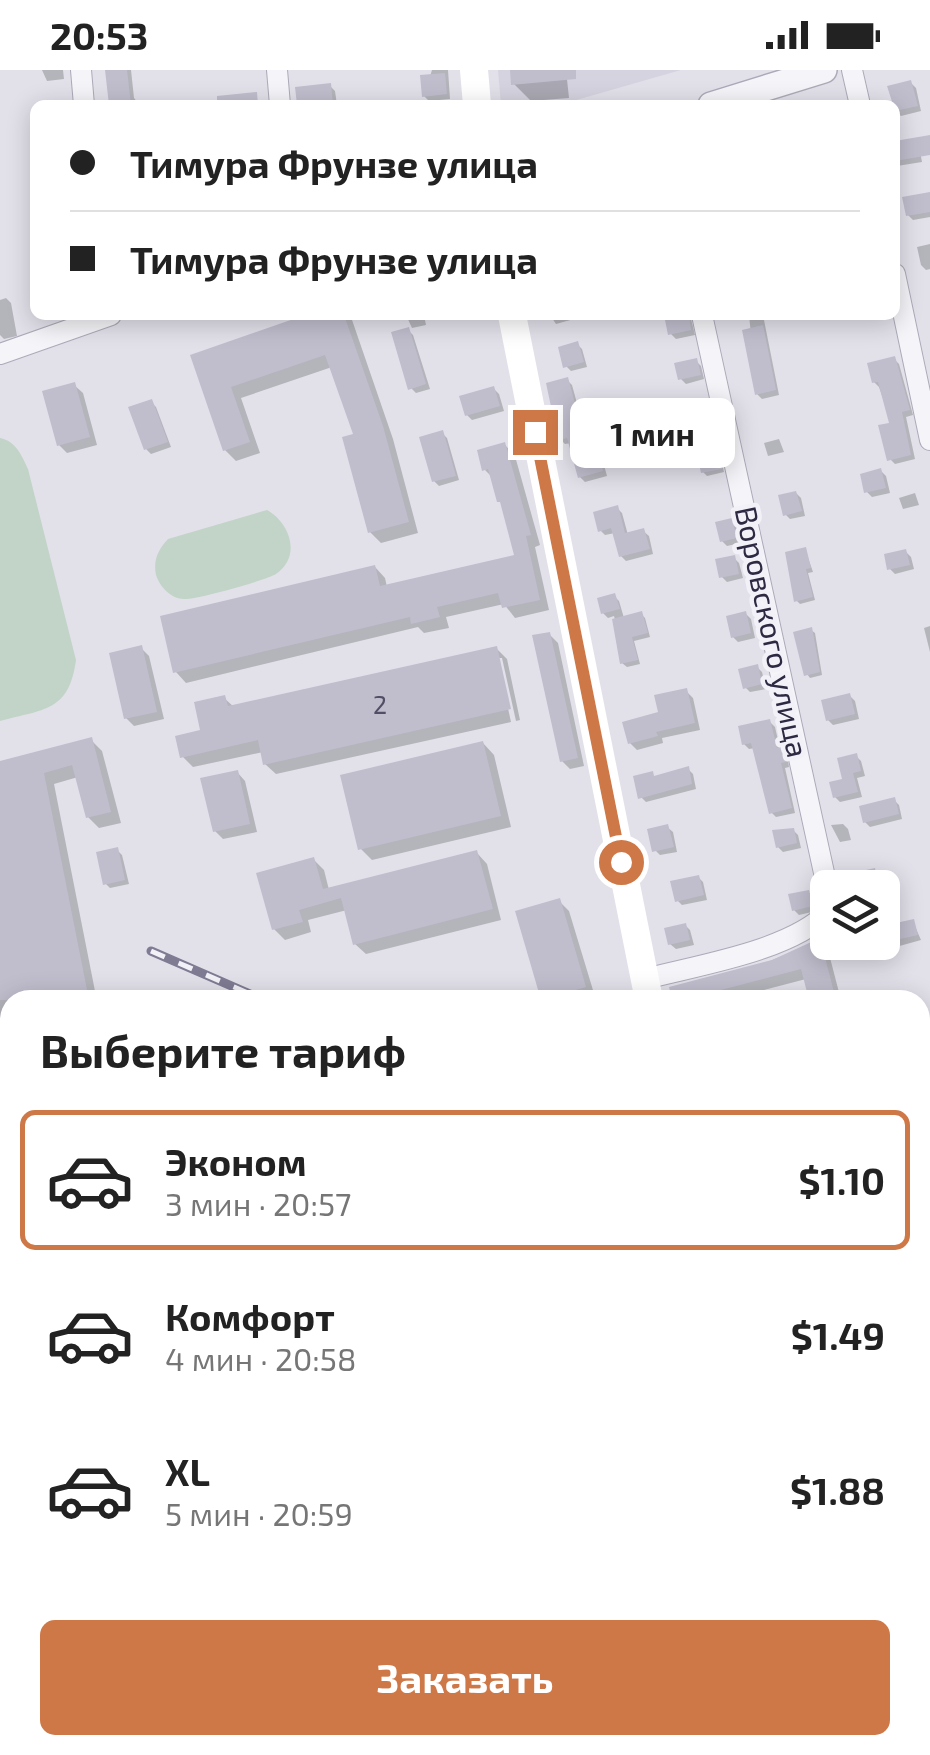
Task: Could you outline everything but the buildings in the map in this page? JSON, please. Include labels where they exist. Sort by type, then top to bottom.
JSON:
[{"type":"main road","points":[[474,70],[477,100]]},
{"type":"main road","points":[[513,320],[647,990]]},
{"type":"street","points":[[81,70],[84,100]]},
{"type":"street","points":[[278,70],[280,100]]},
{"type":"street","points":[[728,100],[824,70]]},
{"type":"street","points":[[852,70],[859,100]]},
{"type":"street","points":[[900,298],[930,440]]},
{"type":"street","points":[[0,354],[92,320]]},
{"type":"street","name":"Воровского улица","points":[[703,320],[824,870]]},
{"type":"street","points":[[647,990],[810,928]]},
{"type":"shaded area","points":[[498,70],[681,70],[576,100],[501,100]]},
{"type":"green space","points":[[0,438],[14,446],[28,469],[76,660],[67,690],[52,706],[0,721]]},
{"type":"green space","points":[[267,510],[282,523],[290,540],[289,558],[276,574],[184,599],[167,592],[160,584],[156,560],[168,539]]},
{"type":"railway","points":[[151,951],[241,990]]},
{"type":"route","points":[[535,432],[621,862]]}]
